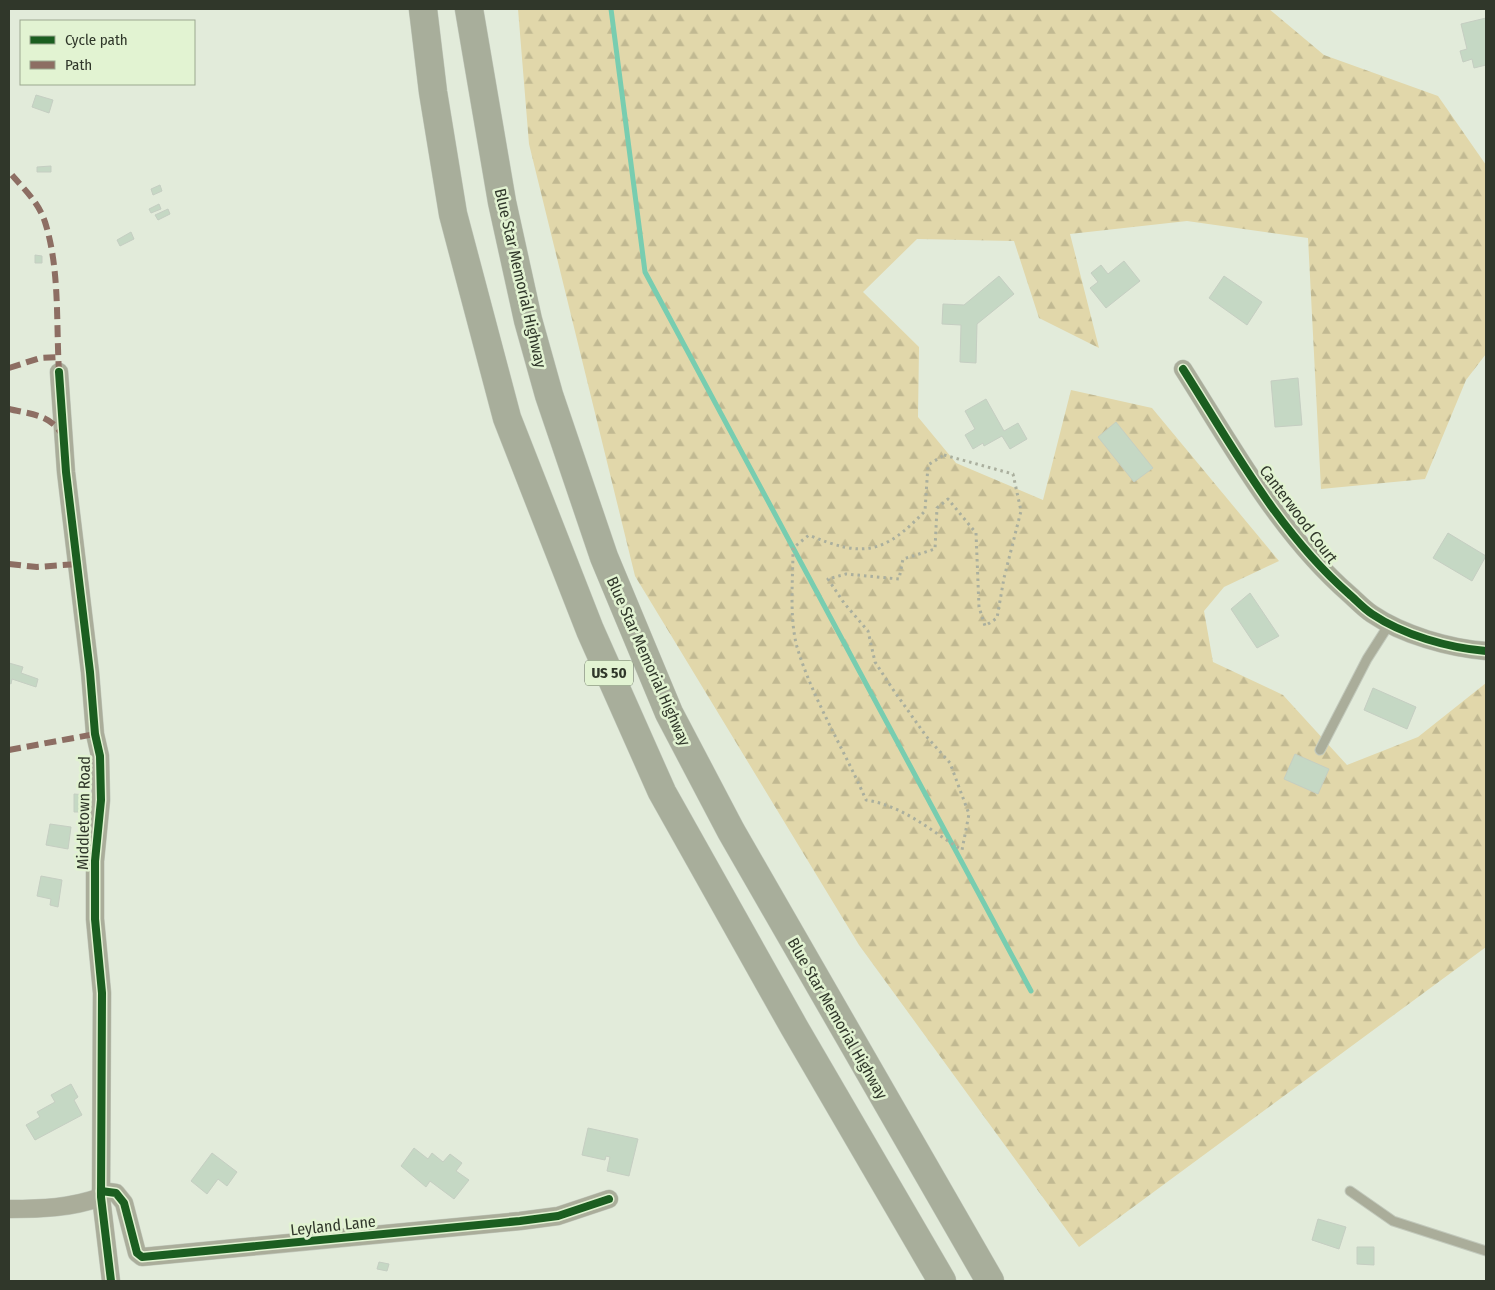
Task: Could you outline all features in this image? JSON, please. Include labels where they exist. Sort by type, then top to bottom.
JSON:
[{"type":"highway","name":"US 50","points":[[423,9],[433,92],[453,214],[507,418],[590,630],[662,792],[794,1027],[942,1281]]},
{"type":"highway","name":"Blue Star Memorial Highway","points":[[469,9],[502,202],[528,320],[549,395],[604,557],[669,713],[736,840],[990,1281]]},
{"type":"highway","points":[[480,81],[487,41],[484,9]]},
{"type":"street","name":"Canterwood Court","points":[[1183,369],[1290,531],[1325,574],[1372,614],[1390,623],[1425,639],[1486,651]]},
{"type":"street","name":"Middletown Road","points":[[58,372],[66,472],[90,672],[95,734],[100,756],[101,800],[95,871],[96,918],[102,993],[101,1194]]},
{"type":"street","name":"Leyland Lane","points":[[101,1194],[116,1193],[124,1203],[137,1253],[142,1257],[558,1216],[609,1199]]},
{"type":"street","points":[[9,1209],[46,1209],[80,1205],[101,1194],[111,1281]]},
{"type":"lane","points":[[1320,750],[1367,659],[1390,623]]},
{"type":"lane","points":[[1350,1191],[1393,1221],[1486,1251]]},
{"type":"path","points":[[944,454],[1013,474],[1021,511],[1004,578],[997,618],[985,626],[979,607],[976,533],[948,499],[938,508],[935,548],[903,559],[899,579],[846,574],[828,579],[844,603],[868,631],[876,662],[892,688],[926,736],[950,763],[969,814],[962,850],[911,815],[881,802],[866,800],[848,757],[811,685],[797,646],[794,621],[793,548],[809,535],[834,545],[858,550],[881,547],[925,511],[928,465],[944,454]]},
{"type":"green space","points":[[518,9],[1269,9],[1324,55],[1438,96],[1486,165],[1486,354],[1466,380],[1425,479],[1321,489],[1308,238],[1187,221],[1070,234],[1099,348],[1039,318],[1014,241],[917,239],[863,292],[919,347],[918,417],[956,463],[1043,500],[1071,390],[1152,408],[1279,561],[1224,587],[1204,611],[1213,662],[1283,695],[1347,765],[1418,737],[1486,683],[1486,947],[1079,1247],[859,945],[635,576],[529,144]]},
{"type":"building","points":[[1486,18],[1486,65],[1474,68],[1472,59],[1463,62],[1460,51],[1467,49],[1461,24]]},
{"type":"building","points":[[36,95],[53,100],[49,113],[32,107]]},
{"type":"building","points":[[51,166],[51,172],[37,172],[37,167]]},
{"type":"building","points":[[160,185],[162,191],[153,195],[151,189]]},
{"type":"building","points":[[159,204],[161,209],[151,213],[149,209]]},
{"type":"building","points":[[168,209],[170,214],[158,220],[155,215]]},
{"type":"building","points":[[131,232],[134,239],[120,246],[117,240]]},
{"type":"building","points":[[35,255],[42,256],[42,263],[35,263]]},
{"type":"building","points":[[1124,261],[1140,281],[1106,308],[1090,288],[1098,282],[1091,273],[1101,265],[1108,274]]},
{"type":"building","points":[[999,276],[1014,294],[977,324],[976,363],[960,362],[961,325],[942,324],[943,304],[964,305]]},
{"type":"building","points":[[1224,276],[1262,302],[1247,325],[1209,298]]},
{"type":"building","points":[[1298,378],[1302,425],[1275,427],[1271,381]]},
{"type":"building","points":[[986,399],[1004,431],[1018,423],[1027,439],[1010,449],[1002,436],[984,446],[983,443],[973,449],[965,435],[975,429],[965,411]]},
{"type":"building","points":[[1116,422],[1153,468],[1134,482],[1098,437]]},
{"type":"building","points":[[1448,533],[1486,556],[1472,581],[1433,558]]},
{"type":"building","points":[[1250,593],[1279,636],[1257,648],[1231,609]]},
{"type":"building","points":[[9,663],[23,667],[21,673],[38,679],[36,687],[12,679],[11,684],[9,683]]},
{"type":"building","points":[[1373,688],[1416,707],[1407,729],[1364,710]]},
{"type":"building","points":[[1295,754],[1329,769],[1318,794],[1284,779]]},
{"type":"building","points":[[74,794],[87,795],[86,812],[74,812]]},
{"type":"building","points":[[50,824],[71,827],[68,849],[46,845]]},
{"type":"building","points":[[41,876],[62,880],[58,907],[50,905],[51,899],[37,896]]},
{"type":"building","points":[[71,1084],[78,1097],[74,1100],[82,1115],[35,1140],[26,1125],[40,1117],[37,1112],[55,1102],[51,1095]]},
{"type":"building","points":[[588,1128],[638,1139],[629,1176],[607,1171],[610,1157],[606,1156],[605,1160],[582,1155]]},
{"type":"building","points":[[414,1148],[428,1159],[432,1153],[443,1162],[450,1154],[462,1163],[456,1171],[469,1180],[454,1199],[430,1181],[426,1187],[401,1166]]},
{"type":"building","points":[[212,1153],[237,1172],[227,1186],[218,1179],[207,1194],[191,1181]]},
{"type":"building","points":[[1318,1219],[1346,1227],[1339,1249],[1312,1240]]},
{"type":"building","points":[[1357,1247],[1374,1247],[1374,1265],[1357,1264]]},
{"type":"building","points":[[379,1262],[389,1264],[387,1271],[377,1269]]},
{"type":"waterway","points":[[611,9],[645,272],[1031,991]]},
{"type":"marked path","points":[[12,175],[39,209],[50,240],[55,277],[59,372]]},
{"type":"marked path","points":[[9,368],[40,358],[58,357]]},
{"type":"marked path","points":[[9,409],[45,418],[61,433]]},
{"type":"marked path","points":[[9,564],[37,567],[78,564]]},
{"type":"marked path","points":[[9,750],[95,734]]},
{"type":"cycle path","points":[[1183,369],[1258,488],[1300,544],[1349,594],[1372,614],[1412,634],[1442,644],[1486,651]]},
{"type":"cycle path","points":[[59,372],[66,472],[90,672],[95,734],[100,756],[101,800],[95,861],[95,919],[102,993],[101,1197],[111,1281]]},
{"type":"cycle path","points":[[101,1191],[116,1193],[124,1203],[137,1253],[142,1257],[520,1221],[558,1216],[609,1199]]}]
